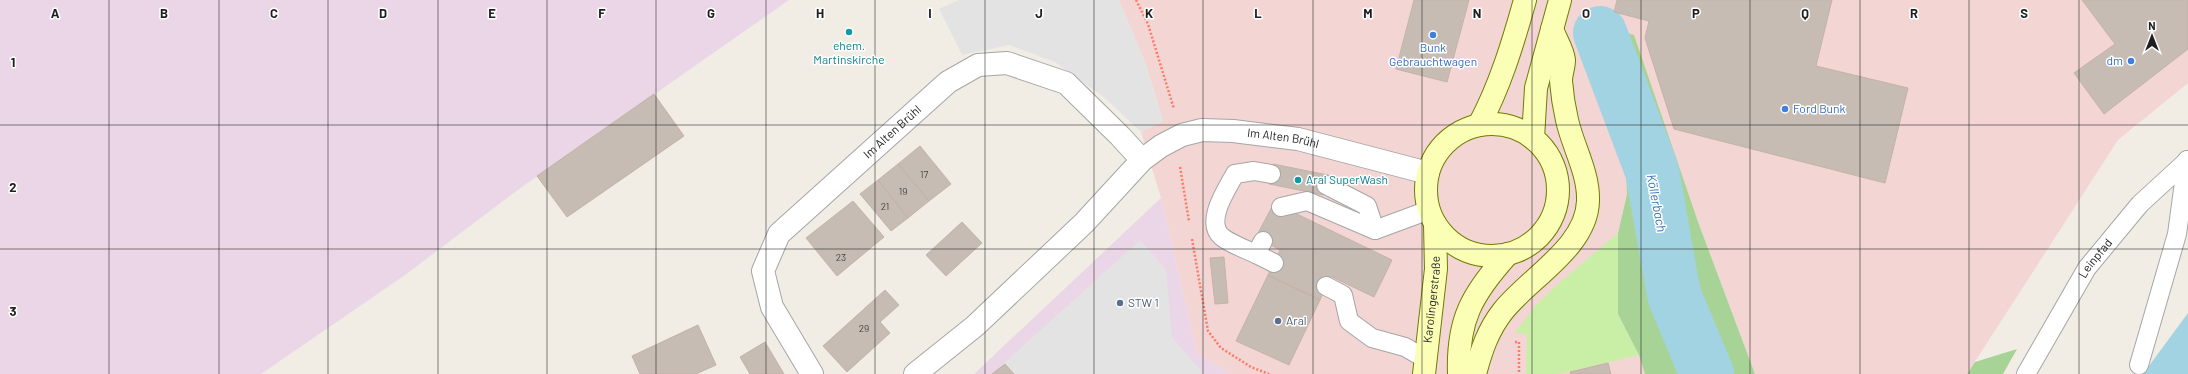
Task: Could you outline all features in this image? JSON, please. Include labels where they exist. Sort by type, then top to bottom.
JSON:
[{"type":"main road","points":[[1479,125],[1492,101],[1517,30],[1525,0]]},
{"type":"main road","points":[[1533,138],[1536,88],[1560,0]]},
{"type":"main road","points":[[1475,374],[1482,348],[1502,312],[1526,285],[1574,241],[1586,215],[1588,201],[1586,178],[1573,144],[1567,120],[1562,91],[1564,59],[1552,29]]},
{"type":"main road","points":[[1479,125],[1505,125],[1515,128],[1533,138],[1543,147],[1554,166],[1558,188],[1555,210],[1550,221],[1537,239],[1518,251],[1508,254],[1485,256],[1463,250],[1445,237],[1432,217],[1426,188],[1428,173],[1433,158],[1448,140],[1467,128],[1479,125]]},
{"type":"main road","name":"Karolingerstraße","points":[[1424,366],[1436,269],[1432,217]]},
{"type":"main road","points":[[1459,374],[1460,333],[1465,316],[1484,283],[1508,254]]},
{"type":"street","name":"Im Alten Brühl","points":[[812,374],[772,307],[762,271],[779,234],[948,82],[978,65],[1007,63],[1066,83],[1120,136],[1142,160]]},
{"type":"street","name":"Im Alten Brühl","points":[[915,374],[975,326],[1084,223],[1142,160],[1161,146],[1182,135],[1202,130],[1233,131],[1298,139],[1428,173]]},
{"type":"lane","points":[[2139,364],[2178,234],[2188,160]]},
{"type":"lane","name":"Leinpfad","points":[[2026,374],[2087,268],[2140,204],[2188,160]]},
{"type":"lane","points":[[1271,174],[1254,171],[1234,174],[1219,204],[1214,222],[1221,237],[1259,247],[1274,263]]},
{"type":"lane","points":[[1326,185],[1367,206],[1375,230]]},
{"type":"lane","points":[[1281,207],[1307,201],[1375,230],[1432,217]]},
{"type":"lane","points":[[1326,286],[1343,294],[1349,321],[1372,338],[1405,347],[1424,366]]},
{"type":"path","points":[[1136,0],[1148,24],[1182,135],[1180,173],[1190,225]]},
{"type":"path","points":[[1191,233],[1208,331],[1221,348],[1251,367],[1268,374]]},
{"type":"path","points":[[1519,374],[1520,349]]},
{"type":"shaded area","points":[[0,0],[789,0],[519,189],[405,275],[261,374],[0,374]]},
{"type":"shaded area","points":[[959,0],[1119,0],[1146,65],[1163,121],[1141,132],[1105,98],[1055,62],[1009,45],[962,55],[939,9]]},
{"type":"shaded area","points":[[1119,0],[2188,0],[2188,83],[2118,140],[1967,374],[1755,374],[1697,219],[1615,128],[1625,157],[1627,194],[1618,233],[1639,355],[1645,374],[1231,374],[1197,354],[1161,198],[1141,132],[1163,121],[1146,65]]},
{"type":"shaded area","name":"STW 1","points":[[1161,198],[1197,354],[1231,374],[974,374]]},
{"type":"shaded area","name":"STW 1","points":[[1140,240],[1166,269],[1172,337],[1204,374],[992,374]]},
{"type":"green space","points":[[1601,26],[1634,35],[1697,219],[1755,374],[1645,374],[1639,355],[1618,314],[1618,233],[1627,194],[1625,157],[1591,63]]},
{"type":"green space","points":[[1618,233],[1618,314],[1639,355],[1559,374],[1526,374],[1527,334],[1515,333],[1536,305],[1560,282]]},
{"type":"green space","points":[[2017,349],[2003,374],[1967,374],[1975,362]]},
{"type":"water","points":[[2188,313],[2188,374],[2143,374]]},
{"type":"building","name":"Bunk Gebrauchtwagen","points":[[1414,0],[1469,0],[1447,82],[1396,69]]},
{"type":"building","name":"Ford Bunk","points":[[1617,0],[1832,0],[1816,66],[1908,88],[1885,183],[1674,129],[1645,38],[1649,21],[1614,12]]},
{"type":"building","name":"dm","points":[[2082,0],[2188,0],[2188,49],[2104,114],[2074,73],[2115,44]]},
{"type":"building","points":[[654,94],[684,136],[567,217],[537,176]]},
{"type":"building","points":[[920,146],[951,184],[929,201],[898,164]]},
{"type":"building","points":[[898,164],[929,201],[908,218],[878,180]]},
{"type":"building","name":"Aral SuperWash","points":[[1273,164],[1328,175],[1324,195],[1269,184]]},
{"type":"building","points":[[878,180],[908,218],[891,231],[860,194]]},
{"type":"building","points":[[853,201],[884,237],[837,276],[806,238]]},
{"type":"building","points":[[1274,203],[1392,260],[1374,297],[1330,276],[1320,300],[1268,275],[1280,250],[1256,237]]},
{"type":"building","points":[[962,222],[982,243],[946,276],[926,255]]},
{"type":"building","points":[[1224,257],[1228,303],[1215,304],[1210,258]]},
{"type":"building","name":"Aral","points":[[1268,275],[1320,300],[1289,365],[1236,341]]},
{"type":"building","points":[[885,290],[899,305],[880,322],[890,333],[847,372],[823,346]]},
{"type":"building","points":[[698,325],[716,365],[696,374],[640,374],[632,356]]},
{"type":"building","points":[[765,342],[784,374],[750,374],[740,357]]},
{"type":"building","points":[[1608,363],[1611,374],[1571,374],[1570,372]]},
{"type":"building","points":[[1005,364],[1014,374],[992,374],[997,370]]},
{"type":"waterway","name":"Köllerbach","points":[[1600,33],[1652,171],[1674,295],[1707,374]]},
{"type":"place","name":"ehem. Martinskirche","points":[[849,32]]},
{"type":"place","name":"Bunk Gebrauchtwagen","points":[[1433,35]]},
{"type":"place","name":"dm","points":[[2131,61]]},
{"type":"place","name":"Ford Bunk","points":[[1785,109]]},
{"type":"place","name":"Aral SuperWash","points":[[1298,180]]},
{"type":"place","name":"STW 1","points":[[1120,303]]},
{"type":"place","name":"Aral","points":[[1278,321]]}]
